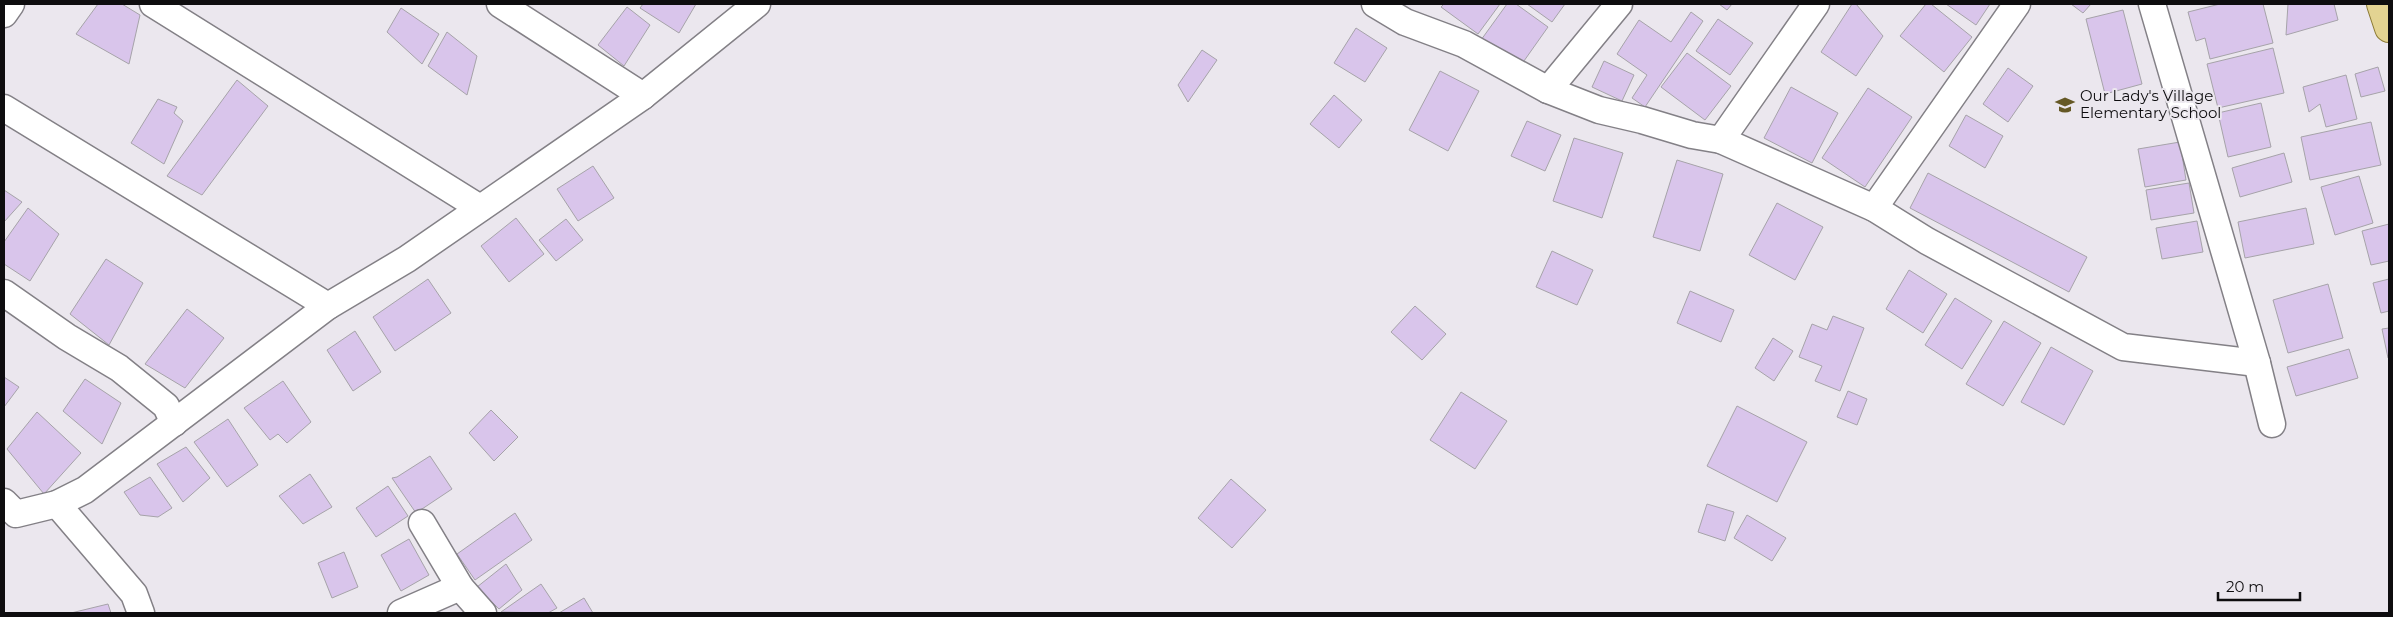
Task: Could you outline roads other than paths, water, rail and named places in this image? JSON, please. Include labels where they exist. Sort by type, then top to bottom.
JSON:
[{"type":"main road","points":[[2381,4],[2389,28]]},
{"type":"street","points":[[4,14],[11,4]]},
{"type":"street","points":[[153,4],[480,208]]},
{"type":"street","points":[[500,4],[643,96]]},
{"type":"street","points":[[4,502],[16,514],[57,504],[85,490],[328,306],[407,259],[643,96],[756,4]]},
{"type":"street","points":[[1375,4],[1412,13],[1548,90],[1598,110],[1642,120],[1692,135],[1721,140],[1874,208],[1927,241],[2123,347],[2257,363]]},
{"type":"street","points":[[1548,90],[1619,4]]},
{"type":"street","points":[[1721,140],[1816,4]]},
{"type":"street","points":[[1874,208],[2017,4]]},
{"type":"street","points":[[2152,4],[2257,363],[2272,424]]},
{"type":"street","points":[[4,108],[328,306]]},
{"type":"street","points":[[4,293],[67,337],[118,368],[166,406],[174,423]]},
{"type":"street","points":[[57,504],[134,594],[141,613]]},
{"type":"street","points":[[422,523],[460,587],[483,613]]},
{"type":"street","points":[[401,613],[460,587]]},
{"type":"place","name":"Our Lady's Village Elementary School","points":[[2065,105]]}]
